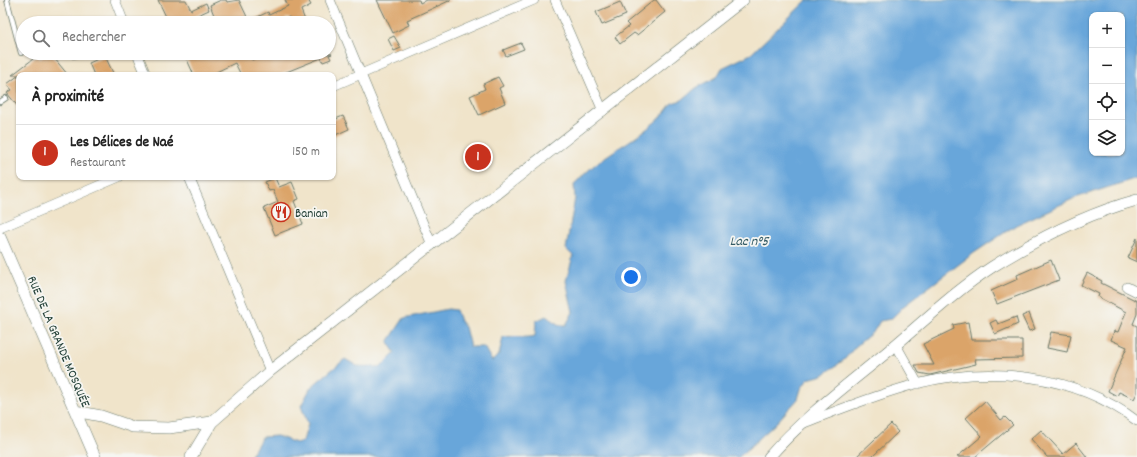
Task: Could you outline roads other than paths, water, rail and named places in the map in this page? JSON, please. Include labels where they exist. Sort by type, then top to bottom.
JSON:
[{"type":"street","points":[[114,0],[121,16]]},
{"type":"street","points":[[330,0],[432,245]]},
{"type":"street","points":[[336,85],[534,0]]},
{"type":"street","points":[[555,0],[603,110]]},
{"type":"street","points":[[191,457],[212,422],[270,371],[743,0]]},
{"type":"street","points":[[140,60],[145,72]]},
{"type":"street","points":[[0,228],[112,180]]},
{"type":"street","points":[[190,180],[270,371]]},
{"type":"street","points":[[768,457],[797,426],[943,305],[997,264],[1033,243],[1076,222],[1117,205],[1137,200]]},
{"type":"street","name":"RUE DE LA GRANDE MOSQUÉE","points":[[0,237],[95,457]]},
{"type":"street","points":[[1127,287],[1137,292]]},
{"type":"street","points":[[896,345],[918,384]]},
{"type":"street","points":[[797,426],[872,398],[918,384],[981,374],[1016,375],[1053,382],[1083,390],[1136,418]]},
{"type":"street","points":[[75,411],[101,416],[133,427],[170,428],[212,422]]},
{"type":"lane","points":[[7,0],[16,35]]},
{"type":"lane","points":[[0,102],[6,98]]},
{"type":"water","name":"Lac n°5","points":[[807,0],[1137,0],[1137,178],[1075,198],[1016,225],[974,253],[905,305],[891,319],[880,321],[874,331],[855,347],[844,360],[823,375],[808,379],[801,389],[798,399],[775,424],[739,457],[250,457],[262,437],[277,436],[296,443],[303,441],[308,424],[301,406],[311,387],[345,359],[357,366],[381,367],[395,353],[388,342],[404,318],[448,309],[456,310],[460,321],[465,327],[470,347],[484,347],[492,361],[499,355],[503,337],[535,336],[536,321],[546,316],[559,325],[566,325],[573,312],[566,281],[573,256],[566,249],[575,198],[574,184],[597,163],[647,129],[665,113],[672,103],[682,100],[696,88],[717,77],[722,68],[751,54]]},
{"type":"place","name":"Les Délices de Naé","points":[[478,157]]},
{"type":"place","name":"Banian","points":[[281,212]]}]
